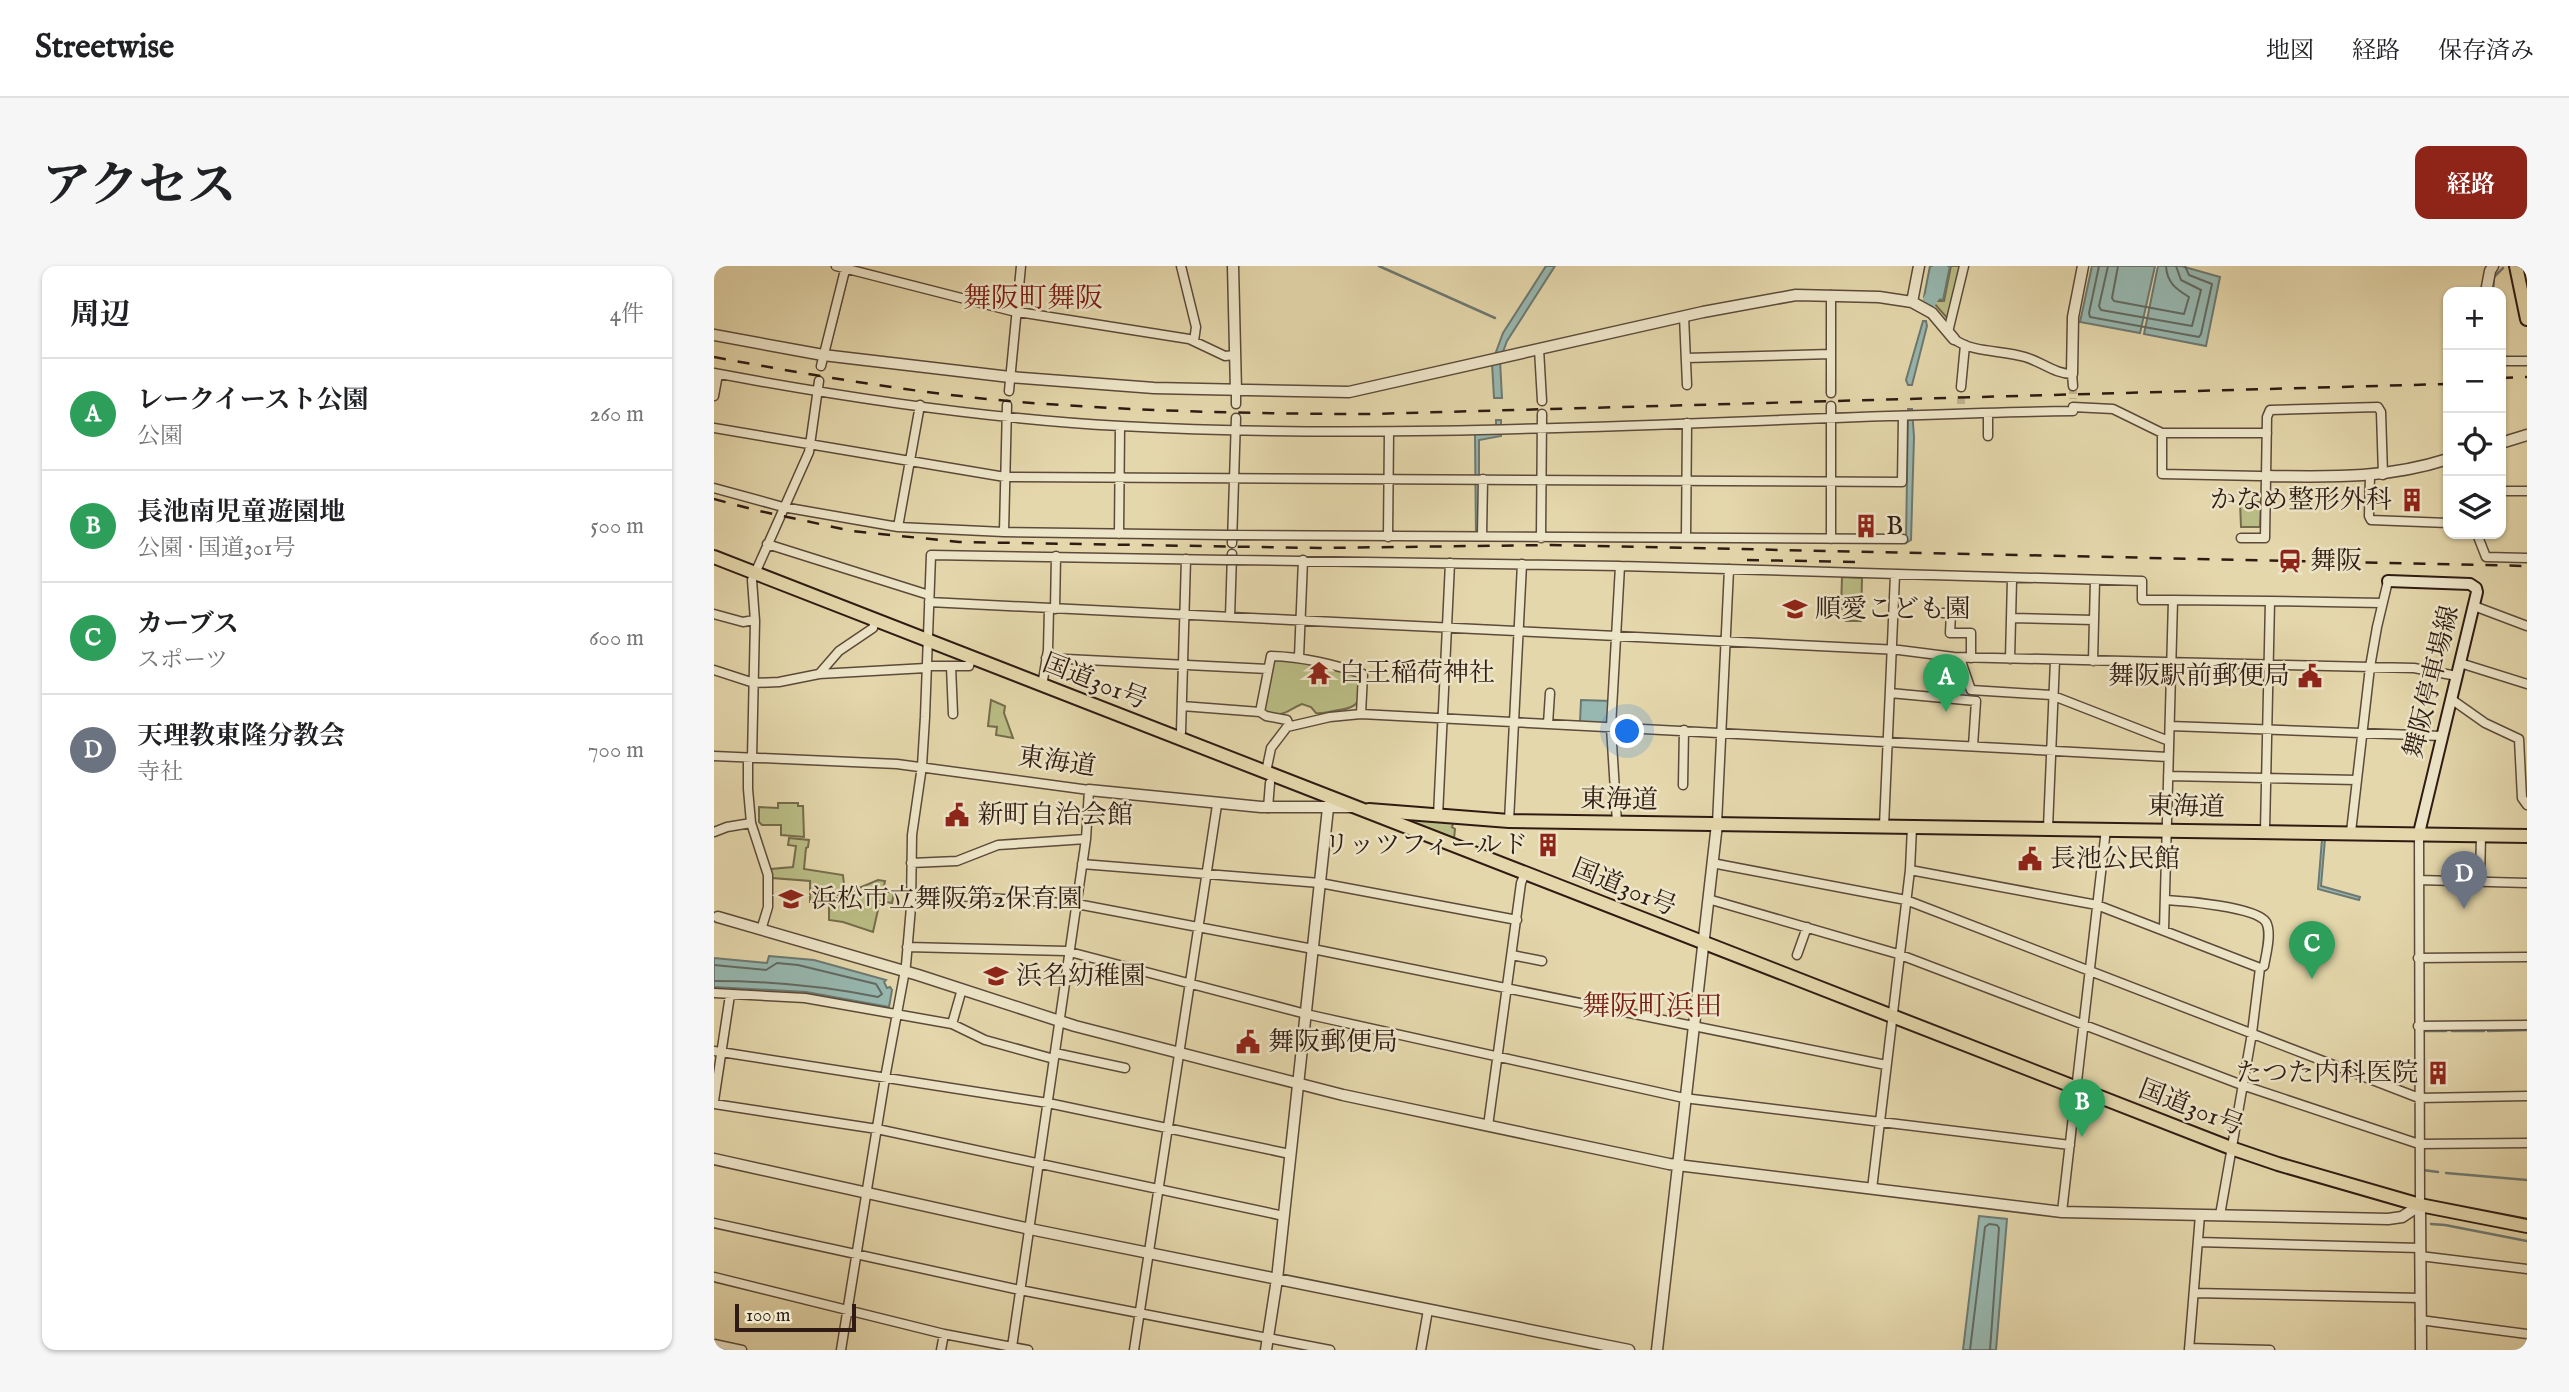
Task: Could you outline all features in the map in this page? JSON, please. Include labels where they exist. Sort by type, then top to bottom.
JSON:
[{"type":"main road","points":[[2516,266],[2527,319]]},
{"type":"main road","name":"国道301号","points":[[714,557],[1179,739],[1330,804],[1352,807],[1525,873],[2231,1148],[2420,1205],[2527,1226]]},
{"type":"main road","name":"舞阪停車場線","points":[[2388,582],[2470,584],[2477,592],[2419,833]]},
{"type":"main road","name":"東海道","points":[[1352,807],[1509,821],[2527,836]]},
{"type":"street","points":[[836,266],[1016,311],[1194,341],[1225,356],[1236,355]]},
{"type":"street","points":[[1009,391],[1021,266]]},
{"type":"street","points":[[1181,266],[1196,327],[1194,341]]},
{"type":"street","points":[[1233,266],[1236,404]]},
{"type":"street","points":[[1912,302],[1919,266]]},
{"type":"street","points":[[1951,336],[1964,266]]},
{"type":"street","points":[[2073,386],[2073,317],[2083,266]]},
{"type":"street","points":[[2487,287],[2493,266]]},
{"type":"street","points":[[822,360],[846,267]]},
{"type":"street","points":[[714,335],[822,360],[1010,377],[1236,391],[1353,391],[1684,316],[1796,295],[1831,295],[1879,297],[1912,302],[1932,313],[1951,336],[1965,345],[2022,356],[2062,374],[2073,374]]},
{"type":"street","points":[[1831,295],[1831,393]]},
{"type":"street","points":[[1684,316],[1687,385]]},
{"type":"street","points":[[1961,387],[1965,345]]},
{"type":"street","points":[[1539,349],[1542,401]]},
{"type":"street","points":[[1686,358],[1831,354]]},
{"type":"street","points":[[2506,361],[2527,361]]},
{"type":"street","points":[[714,396],[716,373],[818,392],[1006,417],[1120,426],[1389,432],[2073,411],[2073,403],[2113,409],[2162,433],[2267,433]]},
{"type":"street","points":[[761,930],[768,907],[768,875],[751,823],[748,789],[754,683],[753,574],[809,452],[819,381]]},
{"type":"street","points":[[1961,404],[1961,415]]},
{"type":"street","points":[[898,527],[920,405]]},
{"type":"street","points":[[1004,533],[1007,405]]},
{"type":"street","points":[[1831,406],[1831,538]]},
{"type":"street","points":[[2241,538],[2265,538],[2263,476],[2267,414],[2273,409],[2378,407],[2381,412],[2383,475]]},
{"type":"street","points":[[1988,413],[1988,436]]},
{"type":"street","points":[[1541,538],[1542,414]]},
{"type":"street","points":[[714,428],[1005,477],[1902,482],[1908,417]]},
{"type":"street","points":[[1232,537],[1236,418]]},
{"type":"street","points":[[1686,537],[1687,423]]},
{"type":"street","points":[[1119,534],[1120,426]]},
{"type":"street","points":[[1388,537],[1389,432]]},
{"type":"street","points":[[2162,433],[2162,474],[2370,476],[2443,460]]},
{"type":"street","points":[[2506,441],[2527,435]]},
{"type":"street","points":[[2370,476],[2371,520],[2443,523]]},
{"type":"street","points":[[1479,479],[1479,536]]},
{"type":"street","points":[[714,488],[783,507],[898,527],[1004,533],[1232,537],[1479,536],[1903,540]]},
{"type":"street","points":[[2506,491],[2527,491]]},
{"type":"street","points":[[2479,539],[2486,557],[2527,558]]},
{"type":"street","points":[[767,544],[929,599],[1052,608],[1891,650],[1960,658],[2414,668],[2457,676]]},
{"type":"street","points":[[841,1350],[907,947],[912,835],[922,766],[930,555],[1231,558],[2008,576],[2012,579],[2142,581],[2142,600],[2382,603]]},
{"type":"street","points":[[1042,686],[1045,678],[1056,556]]},
{"type":"street","points":[[1230,617],[1231,558]]},
{"type":"street","points":[[1179,739],[1186,559]]},
{"type":"street","points":[[1299,657],[1304,560]]},
{"type":"street","points":[[1438,816],[1450,563]]},
{"type":"street","points":[[1509,821],[1522,564]]},
{"type":"street","points":[[1617,823],[1611,727],[1620,566]]},
{"type":"street","points":[[1657,1350],[1717,824],[1729,569]]},
{"type":"street","points":[[1884,826],[1895,575]]},
{"type":"street","points":[[2010,659],[2012,579]]},
{"type":"street","points":[[2093,661],[2095,580]]},
{"type":"street","points":[[2351,832],[2370,667],[2388,582]]},
{"type":"street","points":[[2164,930],[2173,600]]},
{"type":"street","points":[[2265,831],[2270,601]]},
{"type":"street","points":[[2474,606],[2527,626]]},
{"type":"street","points":[[1951,613],[1950,633],[1971,633],[1971,658]]},
{"type":"street","points":[[714,614],[743,622],[754,620]]},
{"type":"street","points":[[2011,618],[2094,620]]},
{"type":"street","points":[[819,674],[839,651],[873,628],[875,621]]},
{"type":"street","points":[[1260,712],[1271,656],[1325,662],[1363,674],[1361,714]]},
{"type":"street","points":[[714,670],[754,683],[779,682],[819,674],[969,666],[971,658]]},
{"type":"street","points":[[1046,658],[1268,669]]},
{"type":"street","points":[[1960,658],[1971,690],[2053,696],[2169,741]]},
{"type":"street","points":[[2048,828],[2055,660]]},
{"type":"street","points":[[2460,663],[2527,684]]},
{"type":"street","points":[[951,666],[953,714]]},
{"type":"street","points":[[1548,724],[1550,693]]},
{"type":"street","points":[[1890,693],[1976,701],[1973,746]]},
{"type":"street","points":[[2451,699],[2485,723],[2519,739],[2522,798],[2527,805]]},
{"type":"street","points":[[1182,706],[1260,712],[1266,716],[1287,720],[1289,726]]},
{"type":"street","points":[[1268,808],[1271,748],[1283,730],[1289,726],[1330,717],[1361,714],[1721,731],[2168,757]]},
{"type":"street","points":[[2170,726],[2442,736]]},
{"type":"street","points":[[1683,785],[1684,730]]},
{"type":"street","name":"東海道","points":[[714,756],[922,766],[1217,805],[1268,808],[1330,804]]},
{"type":"street","points":[[2168,776],[2357,780]]},
{"type":"street","points":[[1012,1347],[1086,839],[1089,790]]},
{"type":"street","points":[[1266,1350],[1277,1279],[1330,804]]},
{"type":"street","points":[[1134,1350],[1217,805]]},
{"type":"street","points":[[714,832],[751,823]]},
{"type":"street","points":[[1872,1189],[1910,870],[1912,827]]},
{"type":"street","points":[[2062,1212],[2106,829]]},
{"type":"street","points":[[2419,833],[2421,1350]]},
{"type":"street","points":[[2480,881],[2481,835]]},
{"type":"street","points":[[911,863],[957,861],[1003,844],[1086,839]]},
{"type":"street","points":[[1712,863],[1906,900],[2419,1098],[2527,1096]]},
{"type":"street","points":[[1082,864],[1320,883],[1517,920]]},
{"type":"street","points":[[1910,870],[2097,905],[2260,968]]},
{"type":"street","points":[[1488,1126],[1521,883],[1525,873]]},
{"type":"street","points":[[2419,880],[2527,883]]},
{"type":"street","points":[[911,893],[1077,904],[1886,1065]]},
{"type":"street","points":[[1708,899],[1898,954],[2242,1085],[2419,1144],[2527,1143]]},
{"type":"street","points":[[2166,900],[2236,908],[2264,920],[2267,924],[2264,965],[2260,968],[2252,1033],[2220,1215]]},
{"type":"street","points":[[715,916],[904,971],[1060,1021],[1298,1084],[1679,1165],[2062,1212],[2388,1219],[2402,1217],[2420,1205]]},
{"type":"street","points":[[1797,955],[1807,927]]},
{"type":"street","points":[[907,947],[1070,951],[1306,1014],[1685,1098],[2070,1145]]},
{"type":"street","points":[[1512,955],[1542,961]]},
{"type":"street","points":[[2418,958],[2527,957]]},
{"type":"street","points":[[952,1024],[962,989]]},
{"type":"street","points":[[714,993],[805,998],[952,1024],[985,1040],[1125,1068]]},
{"type":"street","points":[[730,995],[718,1051],[714,1102],[877,1129],[1284,1216]]},
{"type":"street","points":[[2418,1026],[2527,1026]]},
{"type":"street","points":[[718,1051],[1048,1103],[1290,1154]]},
{"type":"street","points":[[714,1159],[1030,1228],[1428,1310],[1575,1345],[1629,1350]]},
{"type":"street","points":[[2200,1215],[2189,1349],[2270,1350]]},
{"type":"street","points":[[714,1223],[1020,1290],[1329,1350]]},
{"type":"street","points":[[2198,1242],[2420,1252],[2527,1269]]},
{"type":"street","points":[[714,1277],[944,1334],[1028,1350]]},
{"type":"street","points":[[2194,1293],[2420,1298]]},
{"type":"street","points":[[1421,1350],[1428,1310]]},
{"type":"street","points":[[2420,1320],[2527,1334]]},
{"type":"street","points":[[941,1350],[944,1334]]},
{"type":"street","points":[[714,1344],[742,1350]]},
{"type":"green space","points":[[1951,266],[1962,266],[1948,319],[1932,301],[1944,301]]},
{"type":"green space","points":[[2240,502],[2261,502],[2260,527],[2241,527]]},
{"type":"green space","points":[[1842,577],[1862,578],[1861,621],[1846,621],[1847,609],[1841,609]]},
{"type":"green space","points":[[1299,659],[1359,676],[1356,703],[1347,709],[1322,713],[1316,713],[1311,707],[1302,704],[1281,714],[1264,712],[1273,662]]},
{"type":"green space","points":[[991,700],[1005,706],[1004,713],[1013,738],[996,735],[997,727],[988,726]]},
{"type":"green space","points":[[778,803],[798,803],[798,806],[803,806],[804,837],[781,835],[781,825],[762,825],[759,822],[759,807],[778,808]]},
{"type":"green space","points":[[1409,818],[1454,821],[1454,839],[1408,823]]},
{"type":"green space","points":[[789,838],[809,840],[804,869],[843,875],[845,894],[822,897],[823,902],[810,902],[810,881],[772,878],[771,869],[793,867],[796,846],[788,845]]},
{"type":"green space","points":[[878,880],[885,881],[883,891],[894,893],[892,903],[880,901],[873,932],[829,920],[829,899],[847,897],[847,893]]},
{"type":"water","points":[[1546,266],[1555,266],[1507,341],[1500,360],[1502,398],[1494,398],[1492,363],[1503,333]]},
{"type":"water","points":[[1930,266],[1950,266],[1943,300],[1924,297]]},
{"type":"water","points":[[2092,266],[2155,266],[2140,333],[2080,322]]},
{"type":"water","points":[[2158,266],[2181,266],[2220,277],[2206,346],[2144,334]]},
{"type":"water","points":[[1923,321],[1926,321],[1927,326],[1912,385],[1908,385],[1906,380]]},
{"type":"water","points":[[1908,409],[1912,409],[1914,437],[1911,540],[1906,543]]},
{"type":"water","points":[[1496,420],[1501,420],[1501,436],[1479,440],[1479,541],[1476,541],[1475,434],[1496,432]]},
{"type":"water","points":[[1947,660],[1956,661],[1968,692],[1975,693],[1975,698],[1960,697],[1961,681],[1946,679]]},
{"type":"water","points":[[1581,700],[1611,701],[1608,723],[1580,722]]},
{"type":"water","points":[[2322,839],[2325,839],[2321,886],[2360,897],[2359,900],[2318,889]]},
{"type":"water","points":[[769,956],[814,960],[886,980],[884,982],[887,988],[892,990],[889,1007],[806,992],[714,987],[714,958],[767,963]]},
{"type":"water","points":[[1979,1216],[2007,1219],[1996,1350],[1963,1350]]},
{"type":"waterway","points":[[1379,266],[1495,318]]},
{"type":"waterway","points":[[1929,302],[1935,292],[1940,266]]},
{"type":"waterway","points":[[2493,287],[2494,277],[2503,268]]},
{"type":"waterway","points":[[836,323],[848,274]]},
{"type":"waterway","points":[[829,349],[835,326]]},
{"type":"waterway","points":[[2488,1031],[2527,1030]]},
{"type":"waterway","points":[[2423,1031],[2446,1031]]},
{"type":"waterway","points":[[2452,1031],[2484,1031]]},
{"type":"waterway","points":[[2423,1168],[2438,1172]]},
{"type":"waterway","points":[[2446,1173],[2527,1180]]},
{"type":"waterway","points":[[2431,1224],[2527,1241]]},
{"type":"tunnel","points":[[2073,386],[2073,399]]},
{"type":"tunnel","points":[[1961,387],[1961,404]]},
{"type":"railway","points":[[714,357],[866,383],[1019,402],[1106,408],[1281,413],[1369,414],[2443,384]]},
{"type":"railway","points":[[2506,378],[2527,377]]},
{"type":"railway","points":[[714,499],[852,531],[959,542],[1320,548],[1551,545],[2527,566]]},
{"type":"railway","points":[[1747,560],[1859,562]]},
{"type":"place","name":"かなめ整形外科","points":[[2412,500]]},
{"type":"place","name":"B","points":[[1866,526]]},
{"type":"place","name":"舞阪","points":[[2290,561]]},
{"type":"place","name":"順愛こども園","points":[[1795,609]]},
{"type":"place","name":"白王稲荷神社","points":[[1319,673]]},
{"type":"place","name":"舞阪駅前郵便局","points":[[2310,676]]},
{"type":"place","name":"レークイースト公園","points":[[1946,712]]},
{"type":"place","name":"新町自治会館","points":[[957,815]]},
{"type":"place","name":"リッツフィールド","points":[[1548,845]]},
{"type":"place","name":"長池公民館","points":[[2030,859]]},
{"type":"place","name":"浜松市立舞阪第2保育園","points":[[791,899]]},
{"type":"place","name":"天理教東隆分教会","points":[[2464,909]]},
{"type":"place","name":"浜名幼稚園","points":[[996,976]]},
{"type":"place","name":"カーブス","points":[[2312,979]]},
{"type":"place","name":"舞阪郵便局","points":[[1248,1042]]},
{"type":"place","name":"たつた内科医院","points":[[2438,1073]]},
{"type":"place","name":"長池南児童遊園地","points":[[2082,1137]]},
{"type":"district","name":"舞阪町舞阪","points":[[1033,299]]},
{"type":"district","name":"舞阪町浜田","points":[[1652,1007]]}]
